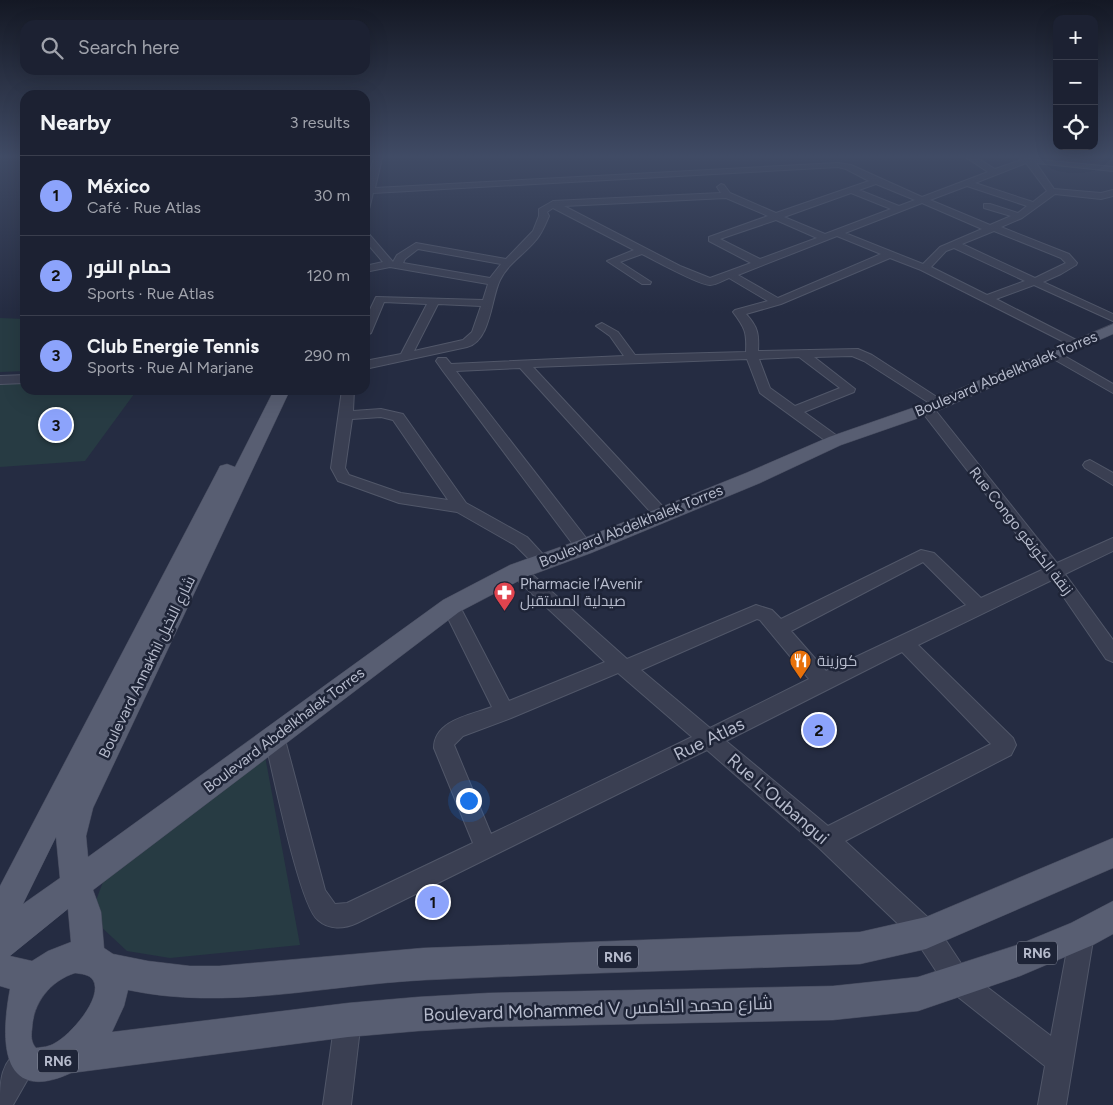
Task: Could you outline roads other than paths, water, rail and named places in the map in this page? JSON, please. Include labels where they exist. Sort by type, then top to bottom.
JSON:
[{"type":"main road","name":"Boulevard Abdelkhalek Torres","points":[[0,944],[24,923],[451,606],[530,567],[584,547],[752,478],[835,441],[933,406],[1113,328]]},
{"type":"main road","name":"Boulevard Annakhil شارع النخيل","points":[[0,918],[265,395]]},
{"type":"main road","name":"Boulevard Annakhil شارع النخيل","points":[[97,963],[85,912],[76,886],[71,836],[80,805],[280,395]]},
{"type":"main road","name":"RN6","points":[[18,997],[48,968],[75,957],[151,979],[188,984],[219,983],[423,964],[860,948],[926,934],[1113,853]]},
{"type":"main road","name":"Boulevard Mohammed V شارع محمد الخامس","points":[[70,1055],[348,1020],[488,1010],[833,1003],[918,994],[1020,960],[1082,934],[1113,917]]},
{"type":"main road","name":"RN6","points":[[13,1062],[38,1066],[54,1063],[70,1055],[85,1043],[97,1028],[106,1012],[110,996],[111,981],[97,963]]},
{"type":"main road","points":[[0,970],[18,997],[9,1028],[13,1062]]},
{"type":"street","points":[[370,364],[435,351],[467,343],[475,338],[488,303],[493,282],[508,262],[537,232],[544,216],[543,210]]},
{"type":"street","points":[[563,210],[676,268],[710,282],[838,234],[897,210]]},
{"type":"street","points":[[761,210],[826,238]]},
{"type":"street","points":[[760,263],[712,239],[795,210]]},
{"type":"street","points":[[945,210],[1065,256],[1072,261],[1070,266],[985,299]]},
{"type":"street","points":[[998,210],[1019,216]]},
{"type":"street","points":[[925,268],[937,253],[1019,216],[1028,210]]},
{"type":"street","points":[[838,234],[925,268],[1078,344]]},
{"type":"street","points":[[370,240],[394,265]]},
{"type":"street","points":[[954,244],[1113,318]]},
{"type":"street","points":[[394,265],[416,246],[508,262]]},
{"type":"street","points":[[644,250],[612,262],[646,282]]},
{"type":"street","points":[[835,441],[765,390],[752,355],[753,335],[748,323],[739,312],[777,302],[890,254]]},
{"type":"street","points":[[370,268],[394,265],[493,282]]},
{"type":"street","points":[[731,275],[777,302]]},
{"type":"street","points":[[370,322],[380,299],[488,303]]},
{"type":"street","points":[[405,357],[434,302]]},
{"type":"street","points":[[602,326],[614,334],[632,359]]},
{"type":"street","points":[[435,351],[584,547]]},
{"type":"street","points":[[794,411],[849,389],[801,353]]},
{"type":"street","points":[[447,368],[632,359],[801,353],[859,353],[933,406]]},
{"type":"street","points":[[1054,354],[1113,388]]},
{"type":"street","points":[[523,364],[661,514]]},
{"type":"street","points":[[0,380],[20,379]]},
{"type":"street","points":[[348,395],[338,468],[343,478],[399,498],[461,507]]},
{"type":"street","name":"Rue Congo زنقة الكونغو","points":[[933,406],[1113,654]]},
{"type":"street","points":[[346,415],[381,413],[398,417],[461,507]]},
{"type":"street","points":[[1090,465],[1113,480]]},
{"type":"street","name":"Rue L'Oubangui","points":[[461,507],[521,541],[530,567],[622,666],[826,839],[926,934],[957,980],[1060,1060]]},
{"type":"street","name":"Rue Atlas","points":[[274,736],[314,892],[327,913],[337,918],[349,915],[709,739],[823,681],[1113,544]]},
{"type":"street","points":[[778,629],[921,556],[928,557],[979,607]]},
{"type":"street","points":[[451,606],[504,712]]},
{"type":"street","points":[[486,848],[444,748],[444,742],[456,730],[622,666],[753,612],[766,615],[823,681]]},
{"type":"street","points":[[826,839],[1004,748],[1006,745],[904,643]]},
{"type":"street","points":[[1052,1105],[1082,934]]},
{"type":"street","points":[[337,1105],[348,1020]]},
{"type":"street","points":[[0,1101],[13,1062]]},
{"type":"place","name":"Club Energie Tennis","points":[[56,425]]},
{"type":"place","name":"Pharmacie l’Avenir صيدلية المستقبل","points":[[504,612]]},
{"type":"place","name":"كوزينة","points":[[801,680]]},
{"type":"place","name":"حمام النور","points":[[819,730]]},
{"type":"place","name":"México","points":[[433,902]]}]
